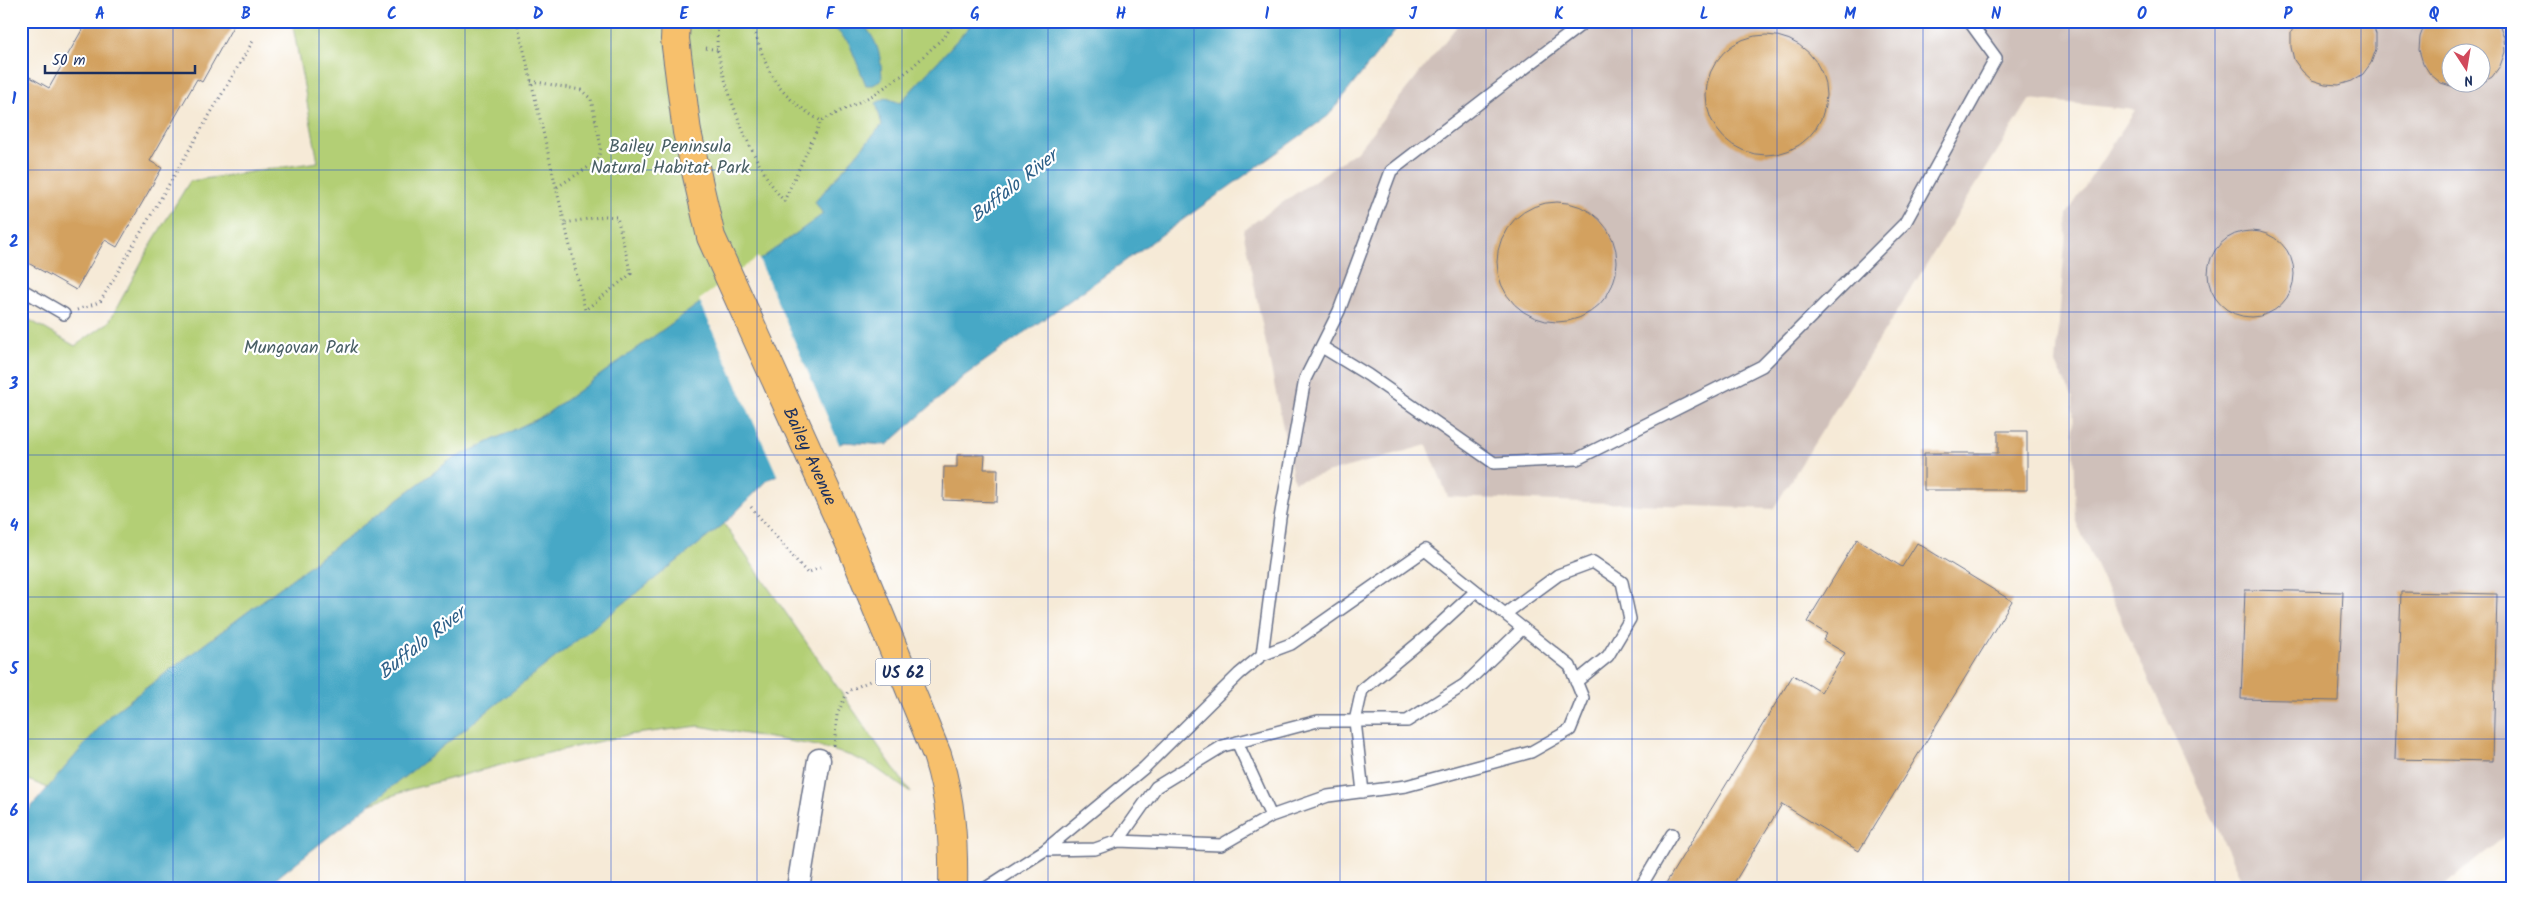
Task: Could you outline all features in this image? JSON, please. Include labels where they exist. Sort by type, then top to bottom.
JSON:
[{"type":"main road","name":"Bailey Avenue","points":[[676,21],[675,39],[687,132],[711,237],[853,550],[937,755],[947,787],[954,838],[953,888]]},
{"type":"street","points":[[798,888],[819,760]]},
{"type":"lane","points":[[1262,655],[1280,518],[1305,379],[1340,311],[1391,171],[1586,21]]},
{"type":"lane","points":[[1322,347],[1368,375],[1494,463],[1577,460],[1762,366],[1906,223],[1996,58],[1969,21]]},
{"type":"lane","points":[[21,290],[64,314]]},
{"type":"lane","points":[[986,888],[1045,850],[1144,768],[1239,674],[1262,655],[1291,644],[1425,550],[1570,666],[1583,698],[1570,730],[1531,752],[1406,786],[1328,796],[1271,816],[1221,845],[1118,841],[1095,849],[1045,850]]},
{"type":"lane","points":[[1504,614],[1558,576],[1593,562],[1622,582],[1630,619],[1608,656],[1576,682]]},
{"type":"lane","points":[[1364,792],[1355,721],[1362,690],[1427,636],[1476,591]]},
{"type":"lane","points":[[1118,841],[1156,787],[1222,746],[1318,720],[1407,721],[1464,685],[1523,628]]},
{"type":"lane","points":[[1237,742],[1271,816]]},
{"type":"lane","points":[[1640,888],[1672,834]]},
{"type":"path","points":[[518,21],[585,310],[631,274],[617,217],[605,216],[565,223]]},
{"type":"path","points":[[718,21],[718,50],[740,124],[768,184],[784,201],[821,121],[876,94],[908,71],[946,35],[954,21]]},
{"type":"path","points":[[750,21],[768,72],[779,89],[821,121]]},
{"type":"path","points":[[754,30],[761,21]]},
{"type":"path","points":[[64,314],[100,302],[253,41]]},
{"type":"path","points":[[706,48],[718,50]]},
{"type":"path","points":[[531,81],[581,90],[591,99],[600,147],[598,161],[557,187]]},
{"type":"path","points":[[751,507],[807,573],[820,568]]},
{"type":"path","points":[[819,760],[833,752],[837,715],[848,691],[872,680]]},
{"type":"shaded area","points":[[1461,21],[2513,21],[2513,830],[2441,888],[2245,888],[2076,522],[2073,398],[2056,364],[2067,214],[2135,110],[2030,99],[1773,509],[1448,497],[1427,445],[1294,482],[1243,230],[1357,151]]},
{"type":"green space","name":"Mungovan Park","points":[[292,21],[968,21],[969,27],[900,103],[886,98],[882,125],[815,202],[824,214],[545,415],[449,461],[110,715],[48,788],[21,777],[21,315],[75,346],[109,322],[153,241],[190,181],[318,162]]},
{"type":"green space","points":[[724,524],[911,793],[873,766],[851,756],[818,746],[699,726],[627,735],[531,757],[411,789],[369,804]]},
{"type":"water","points":[[828,21],[861,21],[878,48],[882,80],[873,85],[866,85],[849,43]]},
{"type":"water","name":"Buffalo River","points":[[968,21],[1403,21],[1328,116],[964,376],[887,445],[844,442],[769,479],[724,524],[264,888],[21,888],[21,819],[110,715],[449,461],[545,415],[823,214],[815,202],[882,125],[876,103],[886,98],[900,103],[969,27]]},
{"type":"pier","points":[[758,257],[840,446],[778,477],[699,300]]},
{"type":"building","points":[[87,21],[236,21],[202,82],[197,79],[150,161],[162,168],[117,247],[105,240],[76,290],[21,259],[21,72],[49,88]]},
{"type":"building","points":[[2296,21],[2371,21],[2376,34],[2376,49],[2371,63],[2363,74],[2352,81],[2339,85],[2325,84],[2312,80],[2294,60],[2291,47],[2291,33]]},
{"type":"building","points":[[2426,21],[2498,21],[2504,37],[2505,52],[2500,66],[2492,77],[2492,42],[2442,42],[2442,83],[2430,74],[2423,63],[2419,50],[2420,37]]},
{"type":"building","points":[[1766,35],[1789,39],[1809,52],[1822,72],[1826,95],[1822,118],[1809,138],[1789,151],[1766,155],[1743,151],[1723,138],[1710,118],[1706,95],[1710,72],[1723,52],[1743,39]]},
{"type":"building","points":[[1557,202],[1580,206],[1600,219],[1613,239],[1617,262],[1613,285],[1600,305],[1580,318],[1557,322],[1534,318],[1514,305],[1501,285],[1497,262],[1501,239],[1514,219],[1534,206]]},
{"type":"building","points":[[2251,231],[2267,235],[2281,244],[2290,258],[2294,274],[2290,290],[2281,304],[2267,313],[2251,317],[2235,313],[2221,304],[2212,290],[2208,274],[2212,258],[2221,244],[2235,235]]},
{"type":"building","points":[[1998,431],[2027,431],[2027,490],[1924,490],[1924,453],[1998,453]]},
{"type":"building","points":[[957,455],[985,455],[984,469],[998,469],[997,502],[943,500],[944,467],[957,467]]},
{"type":"building","points":[[1857,539],[1902,567],[1917,543],[2012,601],[1859,851],[1782,804],[1731,888],[1663,888],[1793,675],[1821,692],[1845,653],[1823,640],[1827,634],[1807,622]]},
{"type":"building","points":[[2245,590],[2343,592],[2338,701],[2241,699]]},
{"type":"building","points":[[2401,592],[2497,594],[2493,761],[2395,759]]},
{"type":"park label","name":"Bailey Peninsula Natural Habitat Park","points":[[670,156]]}]
